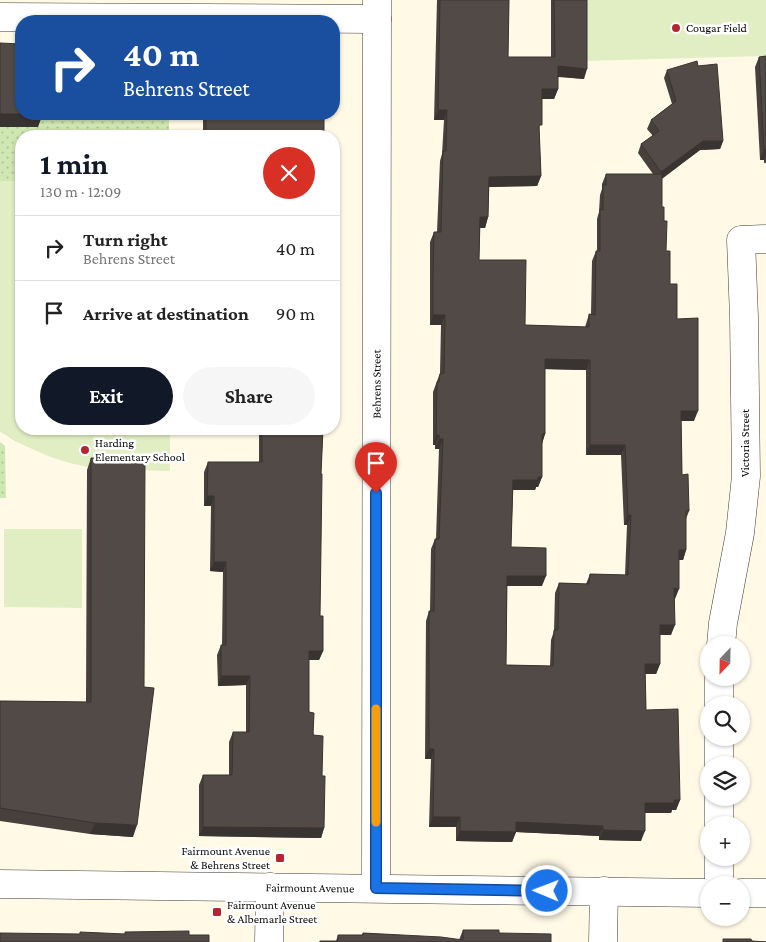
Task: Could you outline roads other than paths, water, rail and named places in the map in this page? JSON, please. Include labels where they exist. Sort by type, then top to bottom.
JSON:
[{"type":"street","points":[[108,15],[377,10]]},
{"type":"street","name":"Behrens Street","points":[[376,888],[377,10]]},
{"type":"street","points":[[0,17],[15,17]]},
{"type":"street","name":"Victoria Street","points":[[721,636],[722,623],[740,533],[746,476],[744,317],[754,239]]},
{"type":"street","name":"Fairmount Avenue","points":[[0,884],[700,893]]},
{"type":"street","points":[[269,942],[270,887]]},
{"type":"street","points":[[603,942],[604,891]]},
{"type":"street","points":[[750,893],[766,893]]},
{"type":"place","name":"Cougar Field","points":[[676,28]]},
{"type":"place","name":"Harding Elementary School","points":[[85,450]]},
{"type":"place","name":"Fairmount Avenue & Behrens Street","points":[[280,858]]},
{"type":"place","name":"Fairmount Avenue & Albemarle Street","points":[[217,912]]}]
